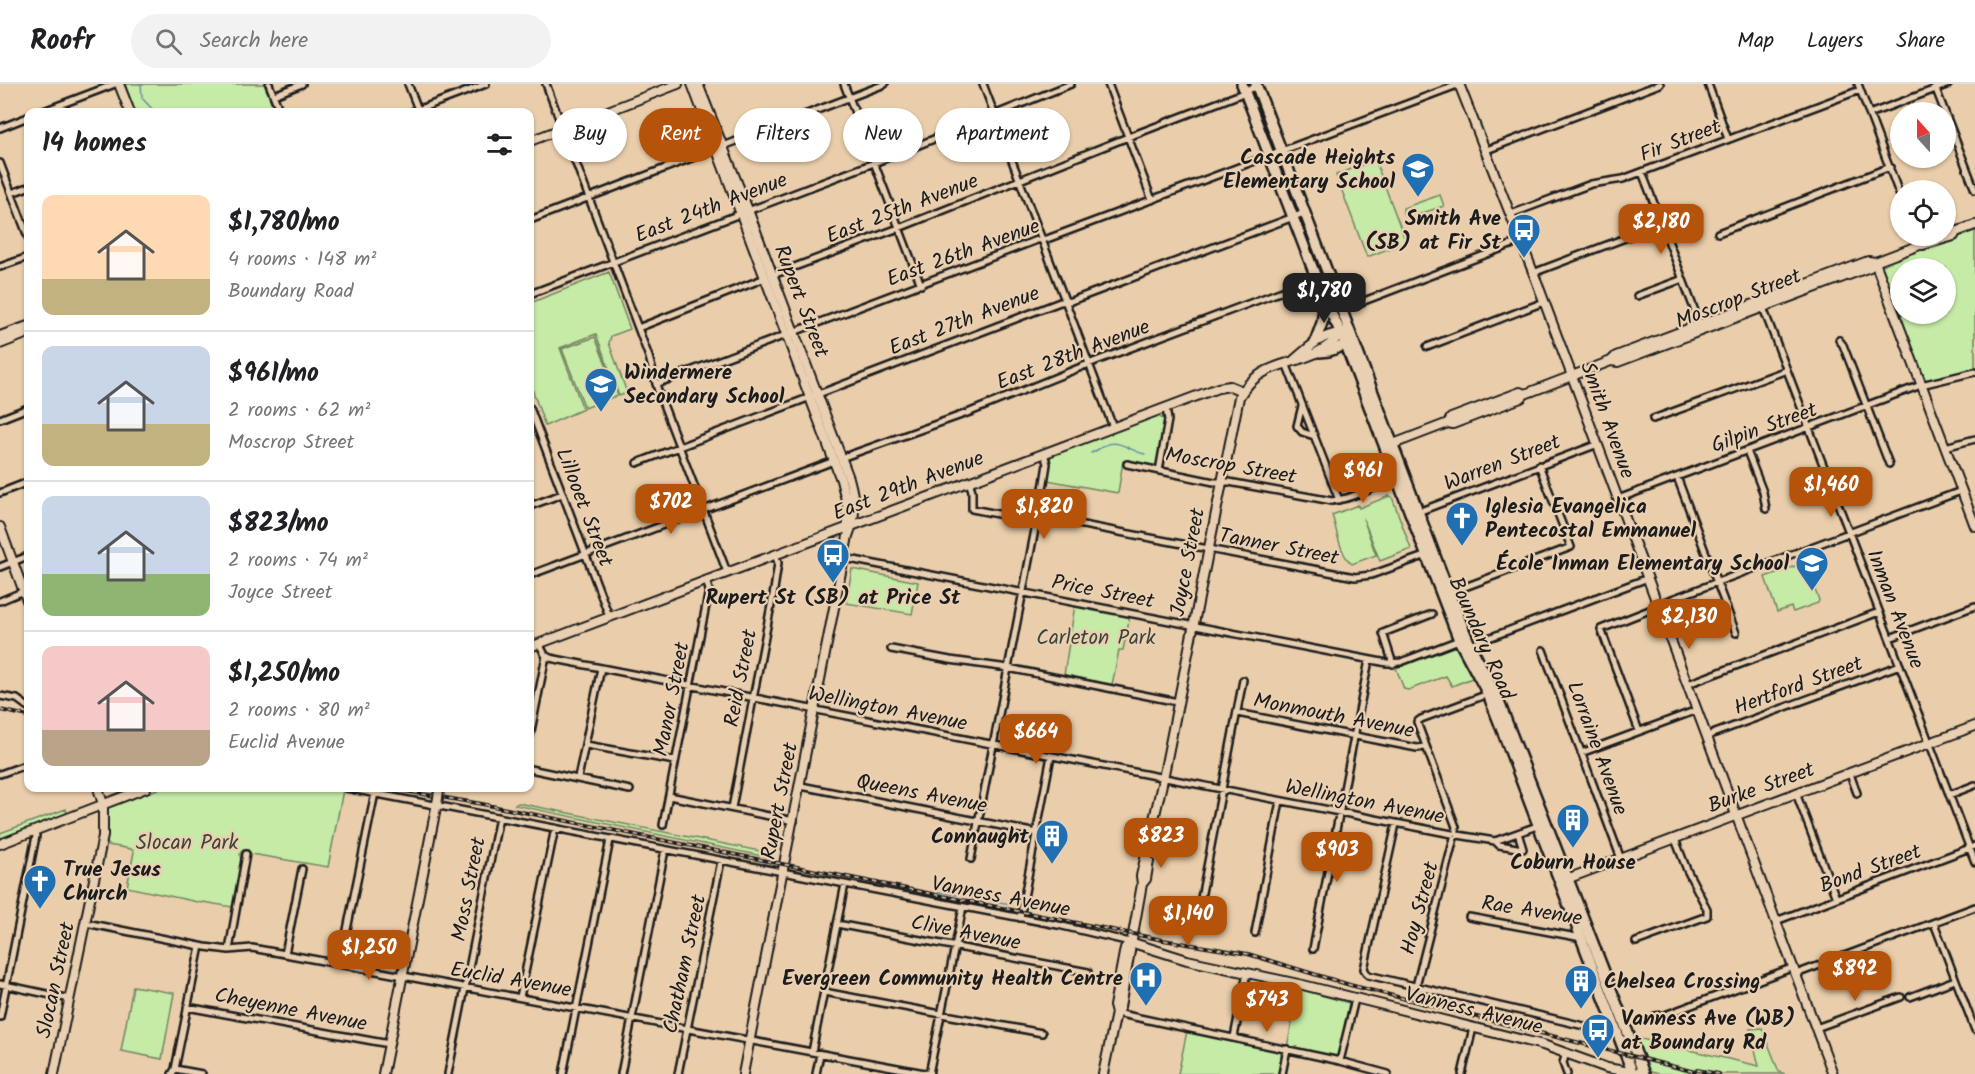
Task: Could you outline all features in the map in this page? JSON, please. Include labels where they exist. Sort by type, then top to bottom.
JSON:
[{"type":"main road","name":"Boundary Road","points":[[1258,85],[1304,213],[1352,336],[1398,479],[1459,639],[1488,694],[1542,824],[1638,1074]]},
{"type":"main road","name":"Boundary Road","points":[[1243,88],[1325,300],[1418,512],[1470,645],[1497,697],[1542,824]]},
{"type":"main road","points":[[1315,342],[1322,323],[1325,300]]},
{"type":"main road","points":[[1345,320],[1341,333],[1352,336]]},
{"type":"main road","points":[[1320,352],[1346,345]]},
{"type":"main road","points":[[1459,639],[1476,658]]},
{"type":"main road","name":"Boundary Road","points":[[1586,937],[1618,1034],[1638,1074]]},
{"type":"street","points":[[52,108],[117,84],[128,108]]},
{"type":"street","points":[[269,84],[279,108]]},
{"type":"street","points":[[274,95],[302,84]]},
{"type":"street","points":[[408,84],[415,108]]},
{"type":"street","points":[[426,108],[486,84]]},
{"type":"street","points":[[546,84],[555,108]]},
{"type":"street","points":[[615,108],[678,84]]},
{"type":"street","name":"Rupert Street","points":[[692,84],[702,108]]},
{"type":"street","name":"Rupert Street","points":[[698,84],[706,108]]},
{"type":"street","points":[[844,84],[921,285]]},
{"type":"street","points":[[722,146],[885,84]]},
{"type":"street","points":[[983,84],[993,108]]},
{"type":"street","name":"East 24th Avenue","points":[[1010,108],[1071,84]]},
{"type":"street","points":[[1108,84],[1152,200]]},
{"type":"street","name":"Smith Avenue","points":[[1459,84],[1598,444],[1833,1074]]},
{"type":"street","name":"East 26th Avenue","points":[[656,384],[1269,157],[1459,84]]},
{"type":"street","points":[[1484,151],[1660,84]]},
{"type":"street","points":[[1708,84],[1728,139]]},
{"type":"street","points":[[1869,114],[1935,86],[1949,84]]},
{"type":"street","name":"East 25th Avenue","points":[[638,328],[899,228],[1128,137],[1243,88],[1258,85]]},
{"type":"street","points":[[1935,86],[1975,190]]},
{"type":"street","points":[[1718,233],[1890,167],[1859,87]]},
{"type":"street","name":"Fir Street","points":[[1511,214],[1591,184],[1618,181],[1859,87]]},
{"type":"street","points":[[0,128],[24,119]]},
{"type":"street","points":[[534,139],[552,132]]},
{"type":"street","name":"East 24th Avenue","points":[[534,292],[935,138]]},
{"type":"street","name":"Rupert Street","points":[[722,154],[838,460],[850,529],[743,1074]]},
{"type":"street","points":[[576,162],[727,572]]},
{"type":"street","points":[[534,219],[681,162]]},
{"type":"street","points":[[1012,162],[1113,427]]},
{"type":"street","points":[[0,164],[24,226]]},
{"type":"street","points":[[1642,172],[1701,327]]},
{"type":"street","points":[[12,193],[24,188]]},
{"type":"street","name":"East 27th Avenue","points":[[637,463],[813,395],[1304,213]]},
{"type":"street","points":[[1533,273],[1662,224]]},
{"type":"street","name":"Moscrop Street","points":[[1956,232],[1975,225]]},
{"type":"street","points":[[1352,306],[1521,241]]},
{"type":"street","name":"Moscrop Street","points":[[1389,446],[1448,423],[1451,418],[1520,392],[1525,394],[1611,361],[1616,356],[1701,327],[1868,261],[1875,262],[1917,246]]},
{"type":"street","points":[[0,267],[24,258]]},
{"type":"street","points":[[1875,262],[1961,491],[1972,507],[1975,526]]},
{"type":"street","name":"East 28th Avenue","points":[[534,574],[970,412],[1089,364],[1317,278]]},
{"type":"street","points":[[1636,296],[1683,279]]},
{"type":"street","points":[[1427,347],[1544,302]]},
{"type":"street","name":"Inman Avenue","points":[[1762,304],[1949,795],[1972,847],[1975,862]]},
{"type":"street","points":[[0,336],[24,327]]},
{"type":"street","points":[[1242,391],[1252,378],[1290,361],[1315,342],[1332,334],[1341,333]]},
{"type":"street","points":[[1290,361],[1303,359],[1320,352],[1341,333]]},
{"type":"street","points":[[0,344],[24,335]]},
{"type":"street","points":[[1839,340],[1843,345],[1889,464]]},
{"type":"street","points":[[1290,361],[1302,404],[1339,500]]},
{"type":"street","points":[[1653,419],[1787,370]]},
{"type":"street","name":"Gilpin Street","points":[[1618,499],[1921,386],[1975,372]]},
{"type":"street","name":"East 29th Avenue","points":[[534,645],[775,554],[850,529],[969,481],[1223,387],[1230,386],[1242,391]]},
{"type":"street","name":"Joyce Street","points":[[1103,1074],[1116,1012],[1114,1006],[1125,948],[1130,942],[1142,884],[1146,879],[1149,848],[1236,405],[1242,391]]},
{"type":"street","points":[[1302,404],[1298,426],[1302,432],[1314,436]]},
{"type":"street","points":[[1158,471],[1168,420],[1166,408]]},
{"type":"street","points":[[0,419],[24,410]]},
{"type":"street","name":"Lillooet Street","points":[[534,425],[609,616]]},
{"type":"street","points":[[1945,447],[1975,439]]},
{"type":"street","name":"Warren Street","points":[[1418,512],[1598,444]]},
{"type":"street","points":[[1748,451],[1763,492],[1766,509]]},
{"type":"street","points":[[971,859],[1047,464],[1044,453]]},
{"type":"street","name":"Moscrop Street","points":[[1127,464],[1326,500],[1339,500],[1398,479]]},
{"type":"street","points":[[1449,593],[1571,547],[1539,465]]},
{"type":"street","points":[[1677,477],[1736,633]]},
{"type":"street","name":"Tanner Street","points":[[969,481],[972,491],[972,509],[1008,516],[1037,517],[1359,578],[1371,576],[1427,555]]},
{"type":"street","points":[[0,492],[24,483]]},
{"type":"street","points":[[1639,731],[1601,629],[1717,582],[1961,491]]},
{"type":"street","points":[[534,504],[562,494]]},
{"type":"street","points":[[0,527],[24,591],[0,601]]},
{"type":"street","name":"Reid Street","points":[[732,808],[778,563],[775,554]]},
{"type":"street","points":[[0,567],[24,558]]},
{"type":"street","name":"Price Street","points":[[844,558],[1393,664]]},
{"type":"street","points":[[1470,645],[1648,578]]},
{"type":"street","name":"Manor Street","points":[[663,825],[709,590],[706,580]]},
{"type":"street","points":[[1890,638],[1975,606]]},
{"type":"street","points":[[1688,684],[1880,612]]},
{"type":"street","points":[[1432,614],[1383,633],[1393,664],[1459,639]]},
{"type":"street","points":[[534,716],[546,656],[539,643]]},
{"type":"street","points":[[891,649],[1008,668],[1178,702]]},
{"type":"street","name":"Lorraine Avenue","points":[[1543,650],[1621,859]]},
{"type":"street","name":"Wellington Avenue","points":[[546,656],[1455,835],[1495,841],[1542,824]]},
{"type":"street","points":[[1313,949],[1369,660]]},
{"type":"street","name":"Hertford Street","points":[[1707,736],[1899,664]]},
{"type":"street","points":[[578,778],[601,668]]},
{"type":"street","points":[[1196,924],[1243,680]]},
{"type":"street","name":"Monmouth Avenue","points":[[1237,713],[1417,748],[1425,747],[1417,724],[1419,719],[1488,694]]},
{"type":"street","points":[[0,696],[17,699],[24,704]]},
{"type":"street","points":[[1581,753],[1697,710]]},
{"type":"street","name":"Burke Street","points":[[1564,880],[1975,726]]},
{"type":"street","points":[[586,745],[675,761]]},
{"type":"street","points":[[1425,747],[1456,827],[1455,835]]},
{"type":"street","points":[[1020,918],[1051,756]]},
{"type":"street","points":[[0,774],[24,765]]},
{"type":"street","points":[[534,770],[630,790]]},
{"type":"street","points":[[1850,774],[1857,793]]},
{"type":"street","points":[[1949,795],[1975,785]]},
{"type":"street","name":"Queens Avenue","points":[[801,786],[1036,832]]},
{"type":"street","name":"Slocan Street","points":[[54,1074],[103,836],[103,804],[99,792]]},
{"type":"street","points":[[0,844],[135,792]]},
{"type":"street","name":"Vanness Avenue","points":[[369,792],[438,795],[499,817],[1099,934],[1186,960],[1551,1047],[1606,1068],[1638,1074]]},
{"type":"street","points":[[340,963],[375,793]]},
{"type":"street","points":[[1796,793],[1836,898]]},
{"type":"street","points":[[383,1074],[438,795]]},
{"type":"street","points":[[669,796],[794,821]]},
{"type":"street","points":[[1255,933],[1280,801]]},
{"type":"street","name":"Moss Street","points":[[448,1074],[499,817]]},
{"type":"street","name":"Vanness Avenue","points":[[1396,824],[1364,969],[1368,975],[1618,1034]]},
{"type":"street","points":[[520,998],[555,828]]},
{"type":"street","points":[[0,1017],[3,985],[36,836],[34,831]]},
{"type":"street","name":"Wellington Avenue","points":[[1495,841],[1499,845],[1523,849],[1518,833]]},
{"type":"street","name":"Hoy Street","points":[[1416,986],[1455,835]]},
{"type":"street","points":[[1636,942],[1707,916],[1707,909],[1687,870],[1675,839]]},
{"type":"street","points":[[563,1074],[610,840]]},
{"type":"street","name":"Bond Street","points":[[1776,921],[1972,847]]},
{"type":"street","points":[[621,1074],[665,850]]},
{"type":"street","points":[[229,950],[246,854]]},
{"type":"street","name":"Chatham Street","points":[[678,1074],[721,861]]},
{"type":"street","points":[[285,954],[302,869]]},
{"type":"street","points":[[812,1052],[845,884]]},
{"type":"street","points":[[930,1074],[963,907]]},
{"type":"street","points":[[1655,1016],[1665,1015],[1975,907]]},
{"type":"street","name":"Rae Avenue","points":[[1469,917],[1586,937]]},
{"type":"street","name":"Euclid Avenue","points":[[86,922],[200,946],[229,950],[252,948],[340,963],[930,1074]]},
{"type":"street","points":[[1934,923],[1975,1030]]},
{"type":"street","name":"Clive Avenue","points":[[837,924],[1088,972]]},
{"type":"street","points":[[200,946],[174,1071],[201,1074]]},
{"type":"street","points":[[1234,1038],[1247,973]]},
{"type":"street","points":[[1910,997],[1955,980]]},
{"type":"street","points":[[3,985],[70,999]]},
{"type":"street","points":[[824,992],[1042,1033]]},
{"type":"street","points":[[1816,1028],[1901,997]]},
{"type":"street","points":[[1340,1061],[1355,999]]},
{"type":"street","name":"Cheyenne Avenue","points":[[187,1007],[389,1044]]},
{"type":"street","points":[[1116,1012],[1340,1061],[1388,1074]]},
{"type":"street","points":[[1462,1074],[1473,1028]]},
{"type":"street","points":[[1282,1074],[1287,1049]]},
{"type":"street","points":[[1566,1053],[1563,1063],[1567,1074]]},
{"type":"street","points":[[816,1074],[820,1054]]},
{"type":"street","points":[[887,1073],[889,1066]]},
{"type":"green space","points":[[125,84],[264,84],[273,108],[134,108]]},
{"type":"green space","points":[[1375,160],[1406,242],[1367,257],[1336,175]]},
{"type":"green space","points":[[1440,195],[1444,206],[1407,218],[1403,213],[1403,208]]},
{"type":"green space","points":[[1975,229],[1975,369],[1924,380],[1902,324],[1956,324],[1956,258],[1899,258],[1930,246],[1956,246],[1956,236]]},
{"type":"green space","points":[[1890,261],[1890,294],[1880,269],[1883,264]]},
{"type":"green space","points":[[609,272],[630,329],[611,336],[609,343],[627,393],[619,396],[596,334],[560,348],[583,409],[545,426],[534,394],[534,301]]},
{"type":"green space","points":[[595,337],[618,395],[585,408],[562,349]]},
{"type":"green space","points":[[1157,416],[1165,422],[1156,466],[1123,461],[1118,493],[1047,480],[1051,456]]},
{"type":"green space","points":[[1389,496],[1392,497],[1411,549],[1380,561],[1363,518],[1376,555],[1352,564],[1341,548],[1332,515],[1358,505],[1359,508]]},
{"type":"green space","points":[[1804,563],[1819,600],[1818,603],[1793,612],[1791,607],[1777,612],[1765,577]]},
{"type":"green space","points":[[852,569],[918,582],[912,614],[846,603]]},
{"type":"green space","name":"Carleton Park","points":[[1075,605],[1130,616],[1123,650],[1119,650],[1112,685],[1064,675]]},
{"type":"green space","points":[[1455,646],[1472,678],[1452,686],[1446,676],[1408,690],[1404,689],[1396,668]]},
{"type":"green space","name":"Slocan Park","points":[[150,792],[343,792],[328,867],[251,854],[248,850],[243,849],[240,854],[241,863],[232,907],[127,887],[134,852],[131,849],[108,845],[108,808]]},
{"type":"green space","points":[[518,803],[770,853],[767,857],[515,805]]},
{"type":"green space","points":[[66,809],[67,814],[0,839],[0,833]]},
{"type":"green space","points":[[133,986],[174,993],[162,1059],[121,1051]]},
{"type":"green space","points":[[1299,989],[1349,1003],[1339,1054],[1336,1057],[1287,1047]]},
{"type":"green space","points":[[1762,1028],[1779,1072],[1785,1074],[1659,1074],[1647,1071],[1634,1042],[1639,1042],[1637,1038],[1759,1066],[1750,1029]]},
{"type":"green space","points":[[1187,1031],[1281,1052],[1282,1059],[1278,1074],[1178,1074]]},
{"type":"waterway","points":[[141,84],[142,98],[151,108]]},
{"type":"waterway","points":[[1091,453],[1113,443],[1145,454]]},
{"type":"waterway","points":[[939,892],[957,895]]},
{"type":"waterway","points":[[969,897],[1011,904]]},
{"type":"railway","points":[[0,710],[24,715]]},
{"type":"railway","points":[[411,792],[482,804],[1163,940],[1248,954],[1350,985],[1703,1074]]},
{"type":"railway","points":[[1697,1070],[1719,1074]]},
{"type":"place","name":"Cascade Heights Elementary School","points":[[1418,198]]},
{"type":"place","name":"Smith Ave (SB) at Fir St","points":[[1524,259]]},
{"type":"place","name":"Windermere Secondary School","points":[[601,413]]},
{"type":"place","name":"Iglesia Evangelica Pentecostal Emmanuel","points":[[1462,547]]},
{"type":"place","name":"Rupert St (SB) at Price St","points":[[833,584]]},
{"type":"place","name":"École Inman Elementary School","points":[[1812,592]]},
{"type":"place","name":"Coburn House","points":[[1573,849]]},
{"type":"place","name":"Connaught","points":[[1052,865]]},
{"type":"place","name":"True Jesus Church","points":[[40,910]]},
{"type":"place","name":"Evergreen Community Health Centre","points":[[1146,1007]]},
{"type":"place","name":"Chelsea Crossing","points":[[1581,1010]]},
{"type":"place","name":"Vanness Ave (WB) at Boundary Rd","points":[[1598,1059]]}]
